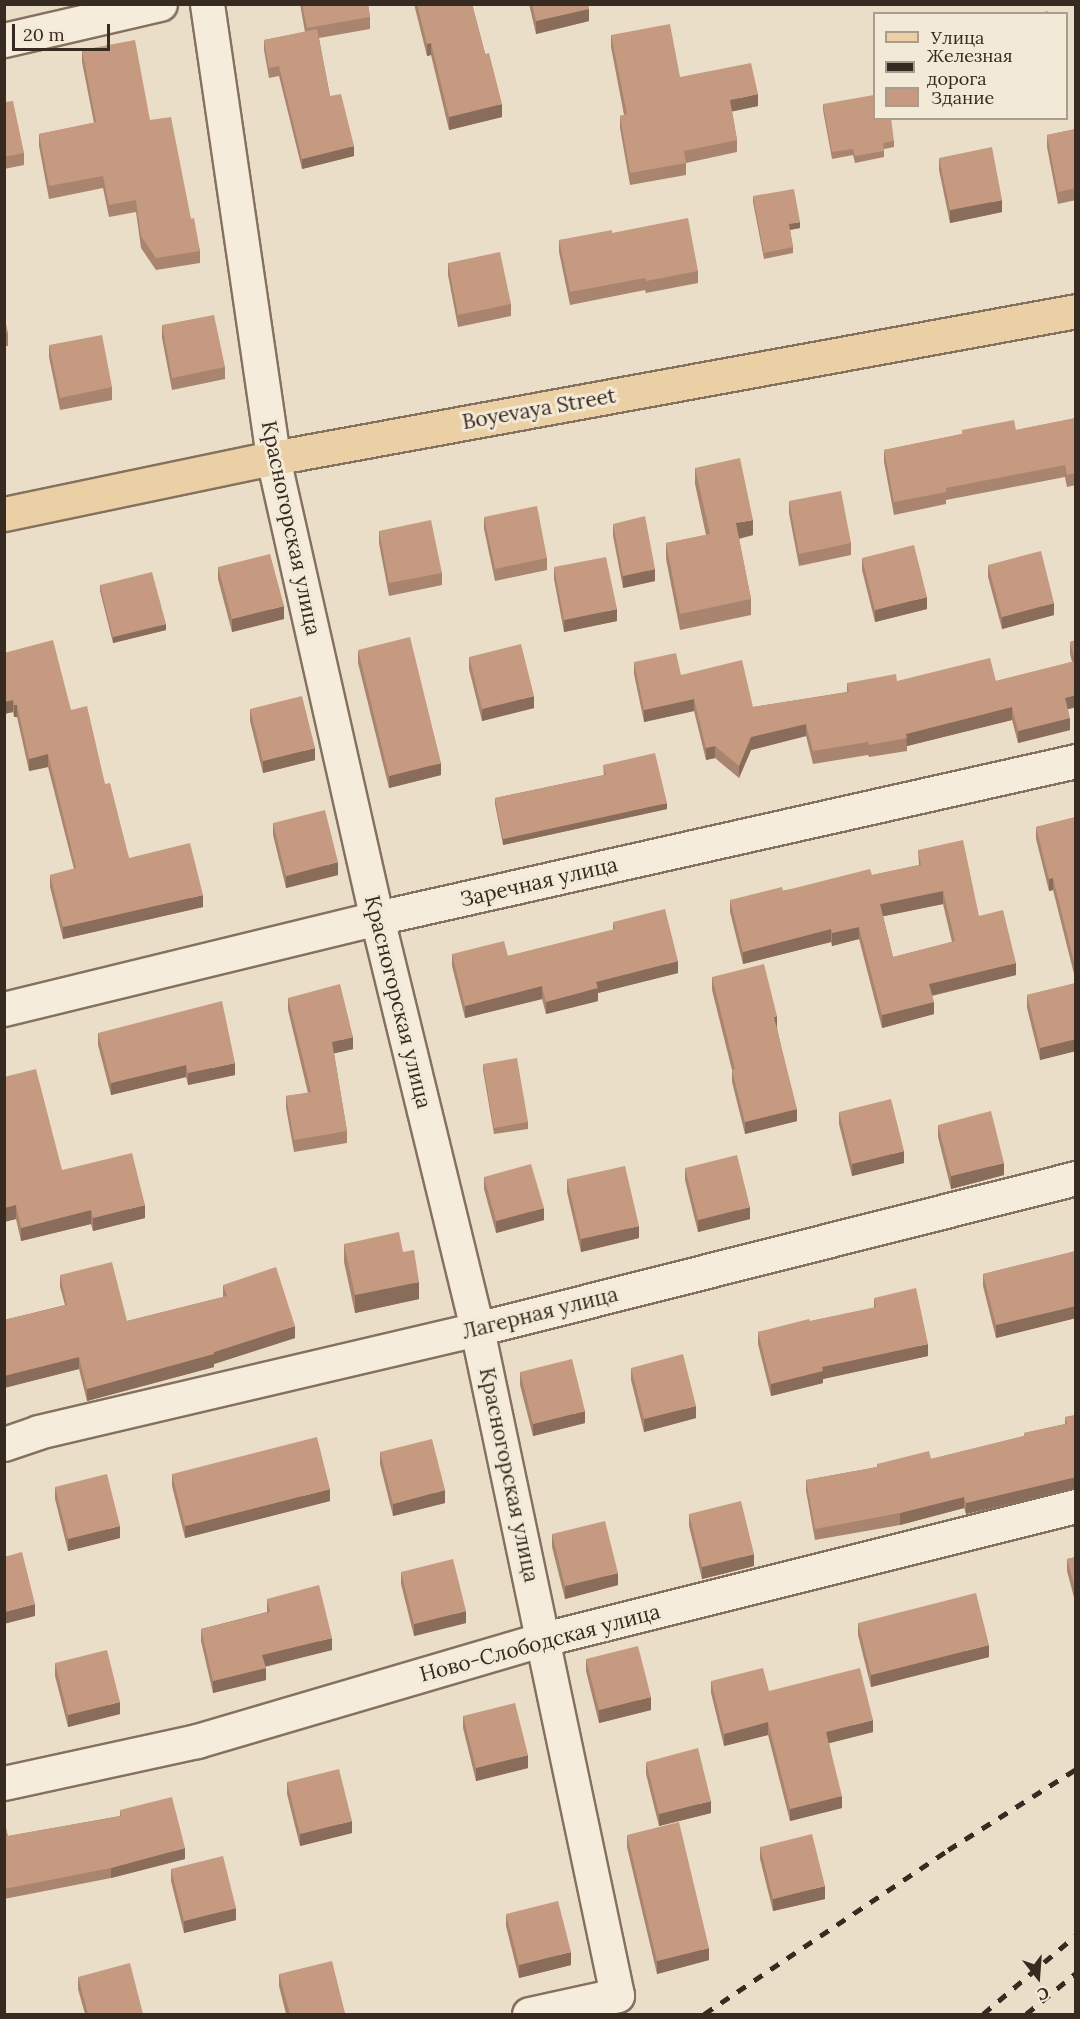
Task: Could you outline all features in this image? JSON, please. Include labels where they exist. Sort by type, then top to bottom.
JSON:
[{"type":"main road","name":"Boyevaya Street","points":[[4,514],[273,458],[1076,311]]},
{"type":"street","points":[[4,40],[160,4]]},
{"type":"street","name":"Красногорская улица","points":[[207,4],[273,458],[377,918],[477,1329],[617,1995],[528,2014]]},
{"type":"street","name":"Заречная улица","points":[[4,1009],[377,918],[1076,761]]},
{"type":"street","name":"Лагерная улица","points":[[4,1444],[38,1432],[477,1329],[1076,1178]]},
{"type":"street","name":"Ново-Слободская улица","points":[[4,1783],[197,1741],[544,1639],[1076,1506]]},
{"type":"building","points":[[302,4],[368,4],[370,17],[307,28]]},
{"type":"building","points":[[417,4],[472,4],[485,54],[489,53],[502,104],[449,117],[431,43],[427,44]]},
{"type":"building","points":[[532,4],[588,4],[589,9],[536,21]]},
{"type":"building","points":[[670,24],[680,77],[751,63],[758,94],[730,100],[737,140],[684,151],[686,163],[630,173],[620,116],[627,114],[611,35]]},
{"type":"building","points":[[317,29],[330,96],[341,94],[354,146],[302,159],[279,66],[269,68],[264,40]]},
{"type":"building","points":[[135,40],[150,120],[171,117],[191,219],[194,218],[200,251],[156,258],[141,236],[136,200],[109,205],[103,176],[49,186],[39,134],[96,122],[82,50]]},
{"type":"building","points":[[873,95],[873,120],[891,120],[894,141],[883,143],[884,151],[855,156],[853,149],[832,152],[823,104]]},
{"type":"building","points":[[13,101],[24,153],[4,157],[4,102]]},
{"type":"building","points":[[1076,129],[1076,188],[1058,192],[1047,135]]},
{"type":"building","points":[[992,147],[1002,200],[950,210],[939,158]]},
{"type":"building","points":[[794,189],[800,222],[789,224],[793,247],[764,253],[753,196]]},
{"type":"building","points":[[688,218],[698,271],[570,292],[559,240],[612,230],[612,233]]},
{"type":"building","points":[[500,252],[511,304],[458,315],[448,263]]},
{"type":"building","points":[[214,315],[225,367],[172,378],[162,325]]},
{"type":"building","points":[[4,317],[8,333],[4,334]]},
{"type":"building","points":[[102,335],[112,387],[60,398],[49,345]]},
{"type":"building","points":[[1076,418],[1076,473],[1067,475],[1065,465],[946,488],[946,492],[894,502],[884,450],[962,434],[962,430],[1014,420],[1016,430]]},
{"type":"building","points":[[740,458],[753,520],[736,523],[751,599],[680,614],[666,543],[710,534],[695,468]]},
{"type":"building","points":[[841,491],[851,543],[799,554],[789,501]]},
{"type":"building","points":[[537,506],[547,558],[495,569],[484,517]]},
{"type":"building","points":[[645,516],[655,569],[623,576],[613,524]]},
{"type":"building","points":[[431,520],[442,573],[389,583],[379,531]]},
{"type":"building","points":[[914,545],[927,597],[875,610],[862,558]]},
{"type":"building","points":[[1041,551],[1054,603],[1002,617],[988,565]]},
{"type":"building","points":[[270,554],[284,606],[232,619],[218,567]]},
{"type":"building","points":[[606,557],[617,609],[564,620],[554,567]]},
{"type":"building","points":[[152,572],[166,624],[113,637],[100,585]]},
{"type":"building","points":[[410,637],[441,763],[389,776],[358,650]]},
{"type":"building","points":[[53,640],[71,710],[87,706],[105,784],[110,783],[129,858],[190,843],[203,895],[63,927],[50,875],[76,868],[48,754],[29,759],[17,705],[14,705],[13,700],[4,702],[4,653]]},
{"type":"building","points":[[1076,640],[1076,695],[1065,698],[1070,718],[1018,731],[1012,707],[906,734],[907,738],[813,751],[806,724],[751,737],[739,766],[715,746],[706,748],[694,699],[644,710],[634,662],[676,653],[681,675],[742,660],[753,707],[849,692],[847,683],[896,674],[897,681],[990,658],[996,681],[1075,661],[1070,642]]},
{"type":"building","points":[[521,644],[534,696],[482,709],[469,657]]},
{"type":"building","points":[[302,696],[315,748],[263,761],[250,709]]},
{"type":"building","points":[[655,753],[667,803],[503,839],[495,798],[606,775],[603,765]]},
{"type":"building","points":[[325,810],[338,862],[286,876],[273,823]]},
{"type":"building","points":[[1076,817],[1076,970],[1053,878],[1049,879],[1036,827]]},
{"type":"building","points":[[963,840],[979,916],[1003,910],[1016,963],[929,984],[934,1002],[882,1015],[859,927],[832,933],[831,929],[743,952],[730,900],[782,887],[783,891],[870,869],[872,875],[921,865],[918,850]],"holes":[[[943,891],[955,941],[893,957],[880,904]]]},
{"type":"building","points":[[665,909],[678,961],[596,982],[598,988],[546,1002],[542,986],[465,1006],[452,954],[504,941],[508,956],[615,929],[613,922]]},
{"type":"building","points":[[764,964],[777,1016],[774,1017],[797,1109],[745,1122],[732,1070],[735,1069],[712,977]]},
{"type":"building","points":[[1076,983],[1076,1039],[1040,1048],[1027,995]]},
{"type":"building","points":[[340,984],[353,1037],[332,1042],[347,1131],[294,1140],[286,1096],[311,1092],[288,998]]},
{"type":"building","points":[[222,1001],[235,1063],[188,1073],[186,1065],[111,1083],[98,1033]]},
{"type":"building","points":[[517,1058],[528,1122],[494,1128],[483,1064]]},
{"type":"building","points":[[36,1069],[62,1170],[132,1153],[145,1205],[93,1218],[91,1210],[21,1228],[16,1205],[4,1208],[4,1077]]},
{"type":"building","points":[[891,1099],[904,1151],[852,1164],[839,1112]]},
{"type":"building","points":[[991,1111],[1004,1163],[951,1176],[938,1125]]},
{"type":"building","points":[[737,1155],[750,1207],[698,1220],[685,1168]]},
{"type":"building","points":[[531,1164],[544,1208],[496,1221],[484,1177]]},
{"type":"building","points":[[625,1166],[639,1226],[581,1239],[567,1179]]},
{"type":"building","points":[[399,1232],[403,1252],[414,1250],[419,1282],[355,1295],[344,1244]]},
{"type":"building","points":[[1076,1251],[1076,1306],[996,1325],[983,1274]]},
{"type":"building","points":[[112,1262],[127,1321],[227,1296],[223,1285],[276,1267],[295,1326],[214,1352],[214,1354],[87,1389],[79,1357],[4,1376],[4,1320],[67,1305],[60,1275]]},
{"type":"building","points":[[916,1288],[928,1344],[822,1367],[823,1371],[771,1384],[758,1332],[809,1319],[810,1321],[876,1307],[874,1298]]},
{"type":"building","points":[[683,1354],[696,1406],[644,1419],[631,1368]]},
{"type":"building","points":[[572,1359],[585,1411],[533,1424],[520,1372]]},
{"type":"building","points":[[1076,1415],[1076,1477],[966,1503],[964,1497],[900,1513],[815,1529],[806,1480],[878,1467],[877,1464],[929,1451],[931,1459],[1024,1436],[1024,1433],[1067,1424],[1065,1417]]},
{"type":"building","points":[[317,1437],[330,1489],[185,1526],[172,1474]]},
{"type":"building","points":[[432,1439],[445,1490],[393,1504],[380,1452]]},
{"type":"building","points":[[107,1474],[120,1526],[68,1539],[55,1487]]},
{"type":"building","points":[[741,1501],[754,1554],[702,1567],[689,1514]]},
{"type":"building","points":[[605,1521],[618,1573],[565,1586],[552,1534]]},
{"type":"building","points":[[22,1552],[35,1604],[4,1612],[4,1557]]},
{"type":"building","points":[[1076,1557],[1076,1592],[1067,1559]]},
{"type":"building","points":[[453,1559],[466,1611],[414,1624],[401,1572]]},
{"type":"building","points":[[319,1585],[332,1638],[262,1655],[266,1668],[213,1681],[201,1629],[270,1612],[267,1599]]},
{"type":"building","points":[[976,1593],[989,1645],[871,1675],[858,1623]]},
{"type":"building","points":[[638,1646],[651,1697],[599,1710],[586,1659]]},
{"type":"building","points":[[107,1650],[120,1702],[68,1715],[55,1663]]},
{"type":"building","points":[[763,1668],[769,1691],[860,1668],[873,1720],[826,1732],[842,1796],[790,1809],[768,1722],[724,1734],[711,1681]]},
{"type":"building","points":[[515,1703],[528,1755],[476,1768],[463,1716]]},
{"type":"building","points":[[698,1748],[711,1801],[659,1814],[646,1762]]},
{"type":"building","points":[[339,1769],[352,1821],[300,1834],[287,1782]]},
{"type":"building","points":[[172,1797],[185,1848],[111,1868],[4,1889],[4,1821],[8,1836],[121,1816],[120,1810]]},
{"type":"building","points":[[679,1822],[709,1948],[657,1961],[627,1835]]},
{"type":"building","points":[[812,1834],[825,1886],[773,1899],[760,1847]]},
{"type":"building","points":[[223,1856],[236,1908],[184,1921],[171,1869]]},
{"type":"building","points":[[558,1901],[571,1952],[519,1965],[506,1914]]},
{"type":"building","points":[[332,1961],[345,2013],[290,2014],[279,1974]]},
{"type":"building","points":[[130,1963],[143,2014],[88,2014],[78,1977]]},
{"type":"railway","points":[[704,2014],[948,1850],[1076,1769]]},
{"type":"railway","points":[[983,2014],[1076,1935]]},
{"type":"railway","points":[[1026,2014],[1076,1973]]}]
